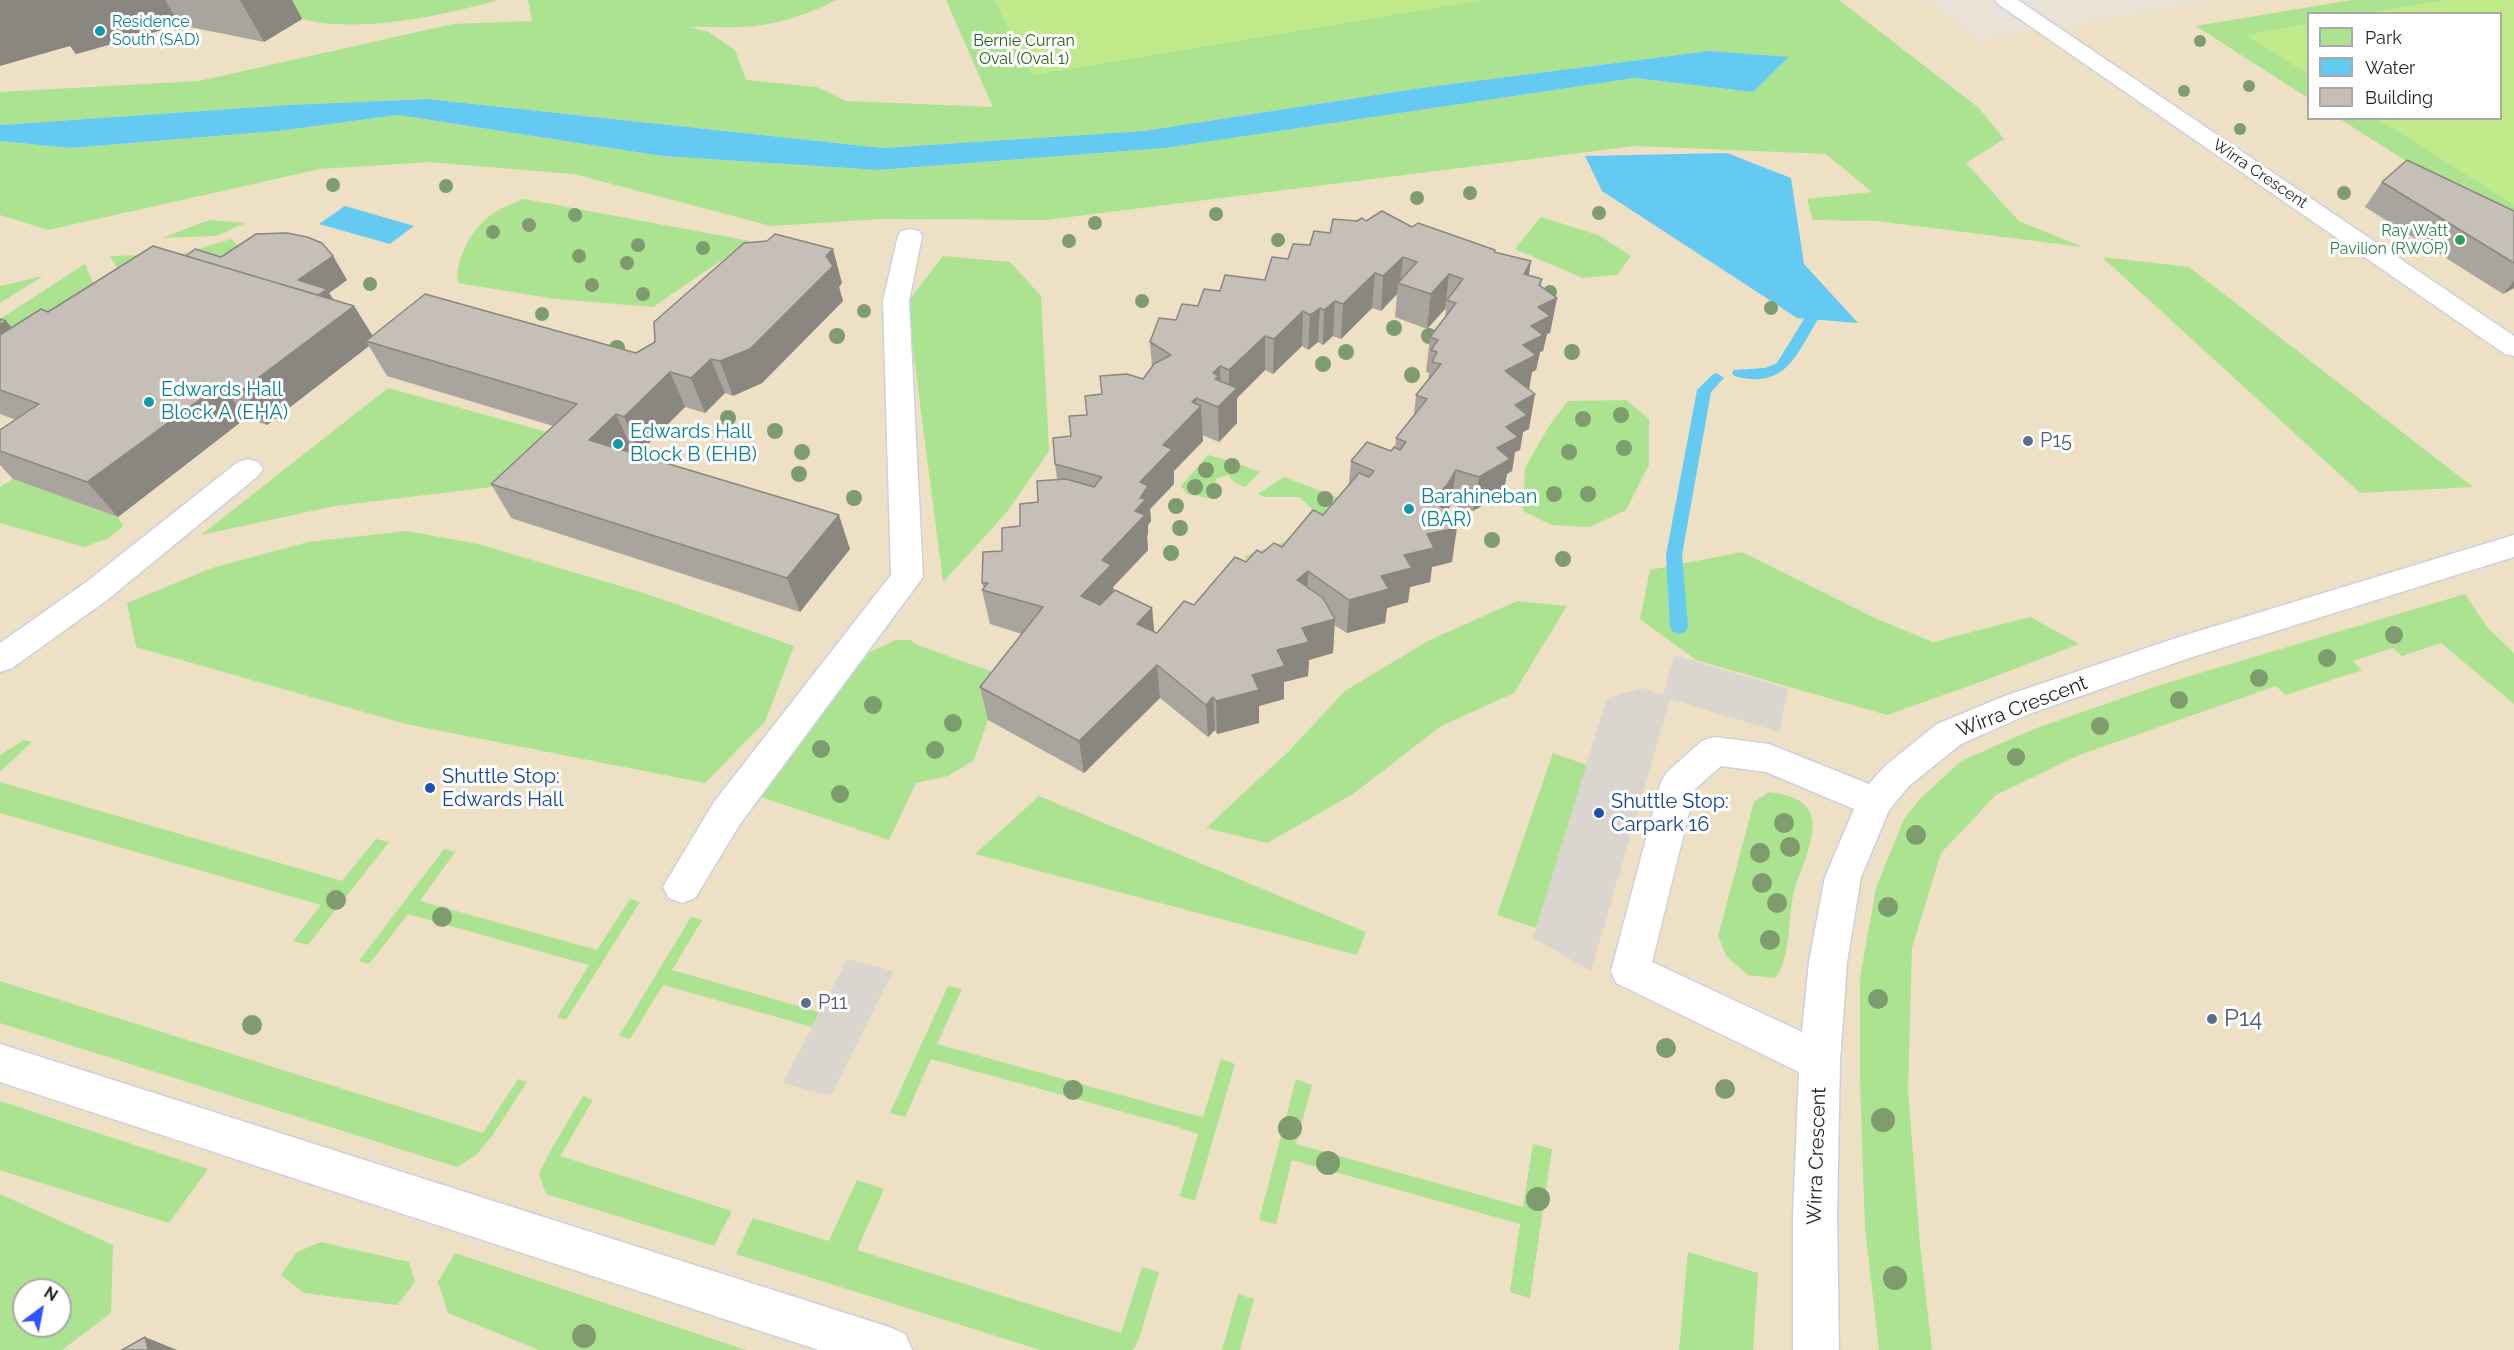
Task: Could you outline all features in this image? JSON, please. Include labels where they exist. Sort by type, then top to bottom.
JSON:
[{"type":"lane","name":"Wirra Crescent","points":[[2005,0],[2514,348]]},
{"type":"lane","points":[[682,887],[727,813],[907,577],[896,301],[910,236]]},
{"type":"lane","points":[[0,659],[42,632],[248,468]]},
{"type":"lane","name":"Wirra Crescent","points":[[1816,1350],[1815,1216],[1820,1061],[1828,962],[1844,877],[1875,802],[1898,776],[1950,734],[2017,705],[2179,649],[2514,546]]},
{"type":"lane","points":[[1820,1061],[1630,971],[1679,782],[1714,751],[1769,758],[1875,802]]},
{"type":"lane","points":[[0,1063],[890,1350]]},
{"type":"shaded area","points":[[0,0],[1926,0],[1981,40],[2220,0],[2514,0],[2514,1350],[0,1350]]},
{"type":"shaded area","points":[[1674,655],[1788,689],[1779,732],[1670,699],[1591,971],[1533,938],[1607,698],[1643,688],[1663,695]]},
{"type":"shaded area","points":[[847,959],[893,971],[831,1096],[783,1083]]},
{"type":"green space","points":[[291,0],[499,0],[418,18],[376,23],[334,24],[270,12]]},
{"type":"green space","name":"Bernie Curran Oval (Oval 1)","points":[[528,0],[836,0],[813,11],[778,22],[754,26],[689,27],[709,32],[735,50],[746,80],[817,87],[846,101],[993,107],[946,0],[1839,0],[1979,108],[2004,139],[1966,163],[2019,221],[2083,247],[1877,221],[1813,220],[1807,199],[1872,192],[1826,154],[1635,146],[1046,220],[881,219],[771,226],[574,174],[430,162],[320,169],[48,230],[0,215],[0,141],[70,148],[278,131],[398,115],[662,156],[878,170],[1165,148],[1635,78],[1753,92],[1788,58],[1709,51],[1421,88],[1143,131],[883,148],[427,99],[288,105],[0,125],[0,92],[199,81],[453,24],[532,21]]},
{"type":"green space","name":"Bernie Curran Oval (Oval 1)","points":[[994,0],[1481,0],[1033,75]]},
{"type":"green space","points":[[2351,0],[2514,0],[2514,230],[2342,120],[2502,120],[2502,12],[2307,12],[2307,97],[2196,26]]},
{"type":"green space","points":[[2446,0],[2514,0],[2514,205],[2380,120],[2502,120],[2502,12],[2374,12]]},
{"type":"green space","points":[[2307,24],[2307,73],[2246,35]]},
{"type":"green space","points":[[524,199],[750,241],[653,307],[556,299],[458,283],[459,263],[474,232],[497,211]]},
{"type":"green space","points":[[1541,217],[1598,235],[1631,256],[1617,275],[1583,278],[1515,249]]},
{"type":"green space","points":[[209,220],[246,223],[216,236],[162,238]]},
{"type":"green space","points":[[231,239],[238,245],[224,259],[137,299],[110,256],[182,254]]},
{"type":"green space","points":[[943,256],[1010,262],[1041,296],[1049,451],[1007,512],[943,582],[907,303]]},
{"type":"green space","points":[[2102,257],[2189,267],[2473,487],[2360,493]]},
{"type":"green space","points":[[85,264],[102,303],[0,333],[0,319]]},
{"type":"green space","points":[[43,276],[0,303],[0,286]]},
{"type":"green space","points":[[388,388],[565,437],[516,484],[335,506],[201,535]]},
{"type":"green space","points":[[1626,400],[1649,419],[1649,465],[1626,510],[1590,527],[1551,525],[1523,511],[1525,468],[1549,426],[1568,401]]},
{"type":"green space","points":[[1208,455],[1260,472],[1245,487],[1235,483],[1228,475],[1217,478],[1214,485],[1220,491],[1212,499],[1187,494],[1181,486]]},
{"type":"green space","points":[[1284,477],[1350,502],[1328,530],[1247,564],[1245,556],[1295,538],[1310,523],[1312,509],[1300,497],[1264,497],[1258,494]]},
{"type":"green space","points":[[13,479],[118,517],[123,526],[109,538],[84,547],[0,523],[0,487]]},
{"type":"green space","points":[[407,531],[478,544],[647,594],[794,646],[765,722],[705,783],[406,724],[136,647],[127,603],[212,568],[308,542]]},
{"type":"green space","points":[[1742,552],[1877,619],[1933,642],[2030,617],[2079,644],[1887,715],[1696,660],[1640,619],[1650,570]]},
{"type":"green space","points":[[2465,594],[2487,627],[2514,653],[2514,704],[2441,643],[2402,656],[2393,648],[2353,661],[2362,670],[2286,695],[2276,686],[2079,755],[1996,795],[1941,853],[1912,948],[1908,1090],[1920,1244],[1932,1350],[1879,1350],[1865,1228],[1860,1082],[1860,978],[1876,888],[1904,819],[1922,797],[1961,761],[2034,729],[2160,685]]},
{"type":"green space","points":[[1517,601],[1567,606],[1514,693],[1441,726],[1353,794],[1267,843],[1206,828],[1288,752],[1345,691],[1428,641]]},
{"type":"green space","points":[[896,640],[910,640],[920,646],[1018,681],[988,720],[974,760],[948,776],[916,783],[889,840],[755,795],[870,652]]},
{"type":"green space","points":[[24,740],[32,742],[0,772],[0,755]]},
{"type":"green space","points":[[1553,753],[1587,765],[1536,928],[1497,915]]},
{"type":"green space","points":[[0,782],[342,881],[376,839],[389,842],[308,945],[293,941],[321,905],[0,813]]},
{"type":"green space","points":[[1769,792],[1799,801],[1808,809],[1813,823],[1810,843],[1794,891],[1785,958],[1776,978],[1748,975],[1727,957],[1718,936],[1754,802]]},
{"type":"green space","points":[[1039,796],[1366,932],[1357,955],[975,854]]},
{"type":"green space","points":[[444,849],[455,852],[420,901],[597,950],[630,899],[640,902],[566,1020],[557,1017],[589,965],[408,914],[369,964],[359,961]]},
{"type":"green space","points":[[691,917],[702,920],[672,970],[819,1012],[812,1027],[663,985],[630,1039],[619,1036]]},
{"type":"green space","points":[[0,981],[483,1133],[518,1079],[527,1082],[492,1136],[476,1155],[457,1167],[0,1023]]},
{"type":"green space","points":[[948,986],[962,989],[937,1044],[1175,1110],[1203,1117],[1221,1059],[1235,1064],[1195,1201],[1180,1196],[1198,1134],[1171,1125],[931,1059],[905,1117],[890,1113]]},
{"type":"green space","points":[[1296,1079],[1312,1085],[1296,1144],[1523,1207],[1533,1144],[1552,1149],[1530,1298],[1510,1292],[1520,1224],[1292,1160],[1276,1224],[1259,1220]]},
{"type":"green space","points":[[583,1096],[593,1100],[560,1156],[732,1211],[714,1246],[546,1194],[539,1174]]},
{"type":"green space","points":[[0,1101],[208,1169],[169,1223],[0,1170]]},
{"type":"green space","points":[[857,1180],[884,1189],[857,1250],[1121,1333],[1142,1267],[1159,1272],[1139,1339],[1133,1350],[1040,1350],[736,1254],[753,1218],[829,1241]]},
{"type":"green space","points":[[0,1194],[113,1245],[111,1313],[62,1350],[0,1350]]},
{"type":"green space","points":[[321,1242],[409,1262],[415,1282],[397,1305],[304,1293],[281,1275],[297,1252]]},
{"type":"green space","points":[[1688,1252],[1758,1273],[1753,1350],[1679,1350]]},
{"type":"green space","points":[[455,1253],[746,1350],[539,1350],[448,1313],[438,1282]]},
{"type":"green space","points":[[1238,1294],[1254,1299],[1240,1350],[1222,1350]]},
{"type":"water","points":[[1709,51],[1789,57],[1753,92],[1635,78],[1165,148],[878,170],[662,156],[398,115],[278,131],[70,148],[0,141],[0,125],[288,105],[427,99],[883,148],[1143,131],[1421,88]]},
{"type":"water","points":[[1727,153],[1791,178],[1804,264],[1858,323],[1797,318],[1602,191],[1585,156]]},
{"type":"water","points":[[345,206],[414,226],[390,244],[319,224]]},
{"type":"building","points":[[2407,160],[2514,211],[2514,263],[2382,182]]},
{"type":"building","name":"Barahineban (BAR)","points":[[1382,211],[1412,227],[1418,223],[1495,250],[1494,252],[1531,261],[1524,274],[1542,279],[1539,285],[1557,298],[1538,307],[1550,316],[1531,326],[1543,335],[1523,345],[1536,355],[1505,371],[1535,394],[1515,405],[1527,415],[1506,427],[1518,437],[1497,448],[1510,459],[1479,477],[1456,470],[1447,485],[1430,500],[1443,508],[1457,528],[1427,534],[1434,548],[1404,555],[1412,568],[1381,576],[1389,589],[1349,600],[1308,571],[1297,580],[1323,598],[1335,619],[1302,628],[1309,642],[1277,650],[1285,666],[1252,675],[1259,690],[1216,701],[1213,697],[1206,705],[1157,665],[1079,741],[980,687],[1043,607],[982,590],[988,583],[982,583],[983,552],[1002,551],[1002,528],[1020,526],[1020,504],[1038,502],[1037,481],[1066,479],[1094,487],[1102,477],[1055,464],[1053,438],[1071,436],[1069,416],[1087,415],[1085,396],[1102,394],[1100,376],[1127,374],[1143,379],[1154,364],[1171,355],[1150,342],[1159,318],[1176,320],[1182,304],[1198,306],[1204,289],[1220,291],[1225,275],[1265,280],[1272,257],[1288,259],[1293,244],[1310,245],[1314,231],[1330,233],[1333,219],[1357,221],[1362,218],[1366,221]],"holes":[[[1403,257],[1417,262],[1398,283],[1431,294],[1449,274],[1463,279],[1447,300],[1456,303],[1430,337],[1438,340],[1431,350],[1437,352],[1432,362],[1441,364],[1416,395],[1427,399],[1396,438],[1406,442],[1400,450],[1394,447],[1391,451],[1367,442],[1351,461],[1374,471],[1369,477],[1359,473],[1323,515],[1313,510],[1282,547],[1274,543],[1262,553],[1257,550],[1246,562],[1235,557],[1194,605],[1184,601],[1157,633],[1137,624],[1152,608],[1115,590],[1100,605],[1081,596],[1111,565],[1102,560],[1145,515],[1135,511],[1146,499],[1140,498],[1148,486],[1140,482],[1172,449],[1163,445],[1201,406],[1192,402],[1196,398],[1218,407],[1237,388],[1215,379],[1219,376],[1213,373],[1220,366],[1229,370],[1265,336],[1274,339],[1303,311],[1310,315],[1320,308],[1324,310],[1335,301],[1343,304],[1375,273],[1383,276]]]},
{"type":"building","points":[[287,233],[322,243],[333,256],[298,280],[327,289],[318,295],[186,256],[195,249],[221,257],[256,234]]},
{"type":"building","points":[[775,234],[833,249],[826,256],[833,266],[750,349],[720,361],[711,359],[691,378],[670,372],[624,417],[616,414],[589,440],[839,515],[787,578],[491,484],[577,404],[366,341],[425,294],[636,353],[655,342],[654,322],[744,243],[767,241]]},
{"type":"building","name":"Edwards Hall Block A (EHA)","points":[[153,246],[354,306],[242,390],[221,384],[87,482],[0,451],[0,430],[39,404],[0,390],[0,335],[41,309],[48,312]]},
{"type":"building","points":[[145,1337],[148,1350],[122,1350]]},
{"type":"waterway","points":[[1739,373],[1767,373],[1782,366],[1811,319]]},
{"type":"waterway","points":[[1679,627],[1674,555],[1704,390],[1717,378]]},
{"type":"place","name":"Residence South (SAD)","points":[[100,31]]},
{"type":"place","name":"Ray Watt Pavilion (RWOP)","points":[[2460,240]]},
{"type":"place","name":"Edwards Hall Block A (EHA)","points":[[149,402]]},
{"type":"place","name":"P15","points":[[2028,441]]},
{"type":"place","name":"Edwards Hall Block B (EHB)","points":[[618,444]]},
{"type":"place","name":"Barahineban (BAR)","points":[[1409,509]]},
{"type":"place","name":"Shuttle Stop: Edwards Hall","points":[[430,788]]},
{"type":"place","name":"Shuttle Stop: Carpark 16","points":[[1599,813]]},
{"type":"place","name":"P11","points":[[806,1003]]},
{"type":"place","name":"P14","points":[[2212,1019]]}]
